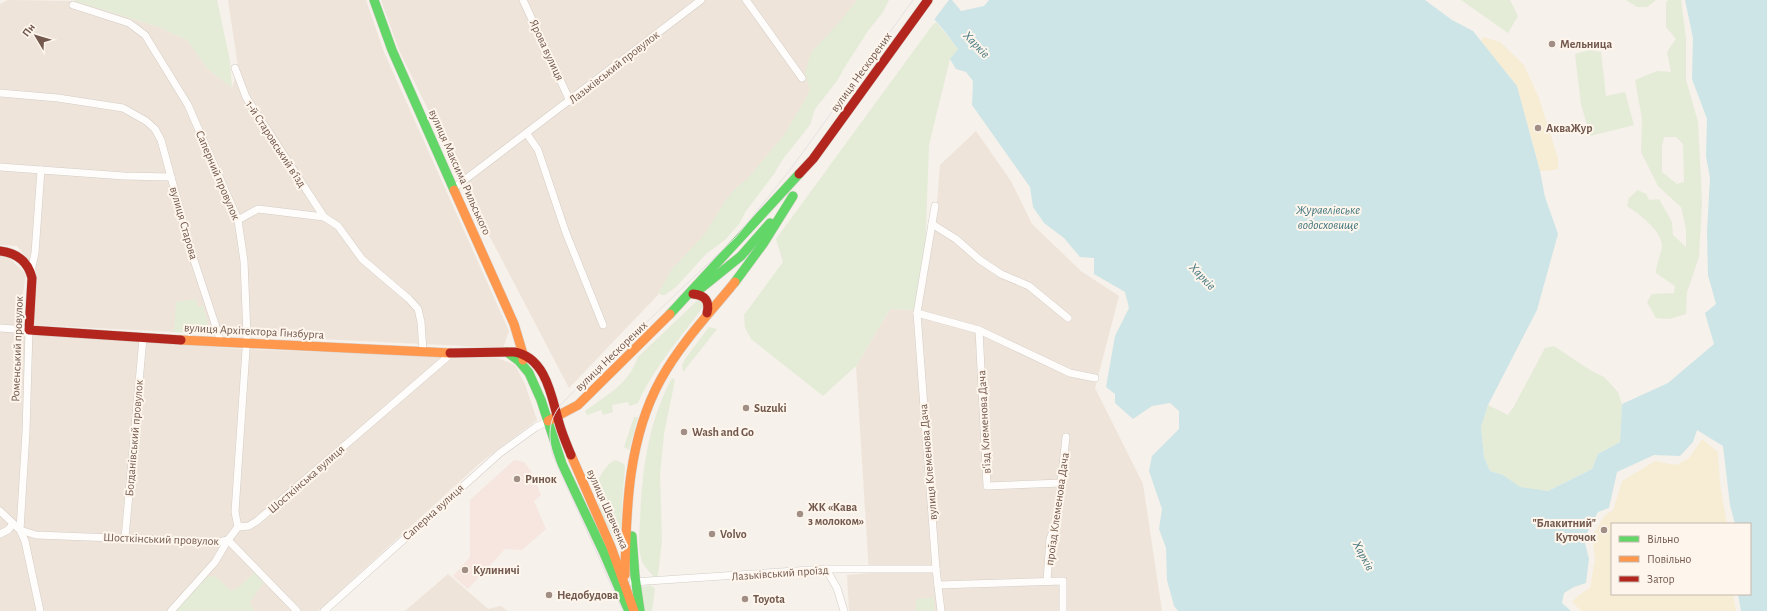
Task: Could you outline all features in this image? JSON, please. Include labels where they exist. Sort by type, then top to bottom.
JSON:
[{"type":"main road","name":"вулиця Максима Рильського","points":[[374,0],[392,50],[514,324],[523,354],[523,365]]},
{"type":"main road","name":"вулиця Нескорених","points":[[685,300],[696,284],[813,159],[928,0]]},
{"type":"main road","name":"вулиця Нескорених","points":[[548,421],[578,405],[685,300],[741,256],[793,196],[813,159]]},
{"type":"main road","points":[[629,611],[625,582],[625,540],[630,486],[638,440],[653,394],[668,367],[707,313],[741,256],[785,190]]},
{"type":"main road","points":[[707,313],[730,288],[769,235],[793,196]]},
{"type":"main road","points":[[0,251],[18,256],[28,264],[31,271]]},
{"type":"main road","name":"Роменський провулок","points":[[29,330],[32,278],[31,271]]},
{"type":"main road","points":[[693,294],[702,295],[706,298],[709,306],[707,313]]},
{"type":"main road","name":"вулиця Архітектора Гінзбурга","points":[[29,330],[143,338],[452,353],[506,352]]},
{"type":"main road","name":"вулиця Максима Рильського","points":[[506,352],[523,365],[538,392],[548,421]]},
{"type":"main road","points":[[506,352],[523,354],[534,361],[539,368],[552,396],[558,417]]},
{"type":"main road","name":"вулиця Шевченка","points":[[558,417],[566,443],[609,540],[634,611]]},
{"type":"main road","name":"вулиця Шевченка","points":[[548,421],[562,464],[603,551],[629,611]]},
{"type":"main road","points":[[630,486],[633,548],[640,611]]},
{"type":"main road","points":[[609,540],[617,544],[625,540]]},
{"type":"main road","points":[[603,551],[619,578],[625,582]]},
{"type":"street","name":"Ярова вулиця","points":[[523,0],[570,101]]},
{"type":"street","name":"Лазьківський провулок","points":[[454,188],[527,134],[701,0]]},
{"type":"street","points":[[746,0],[802,78]]},
{"type":"street","name":"Саперний провулок","points":[[73,5],[129,23],[145,35],[188,105],[238,220],[244,261],[246,343],[235,512],[238,527]]},
{"type":"street","name":"1-й Старовський в’їзд","points":[[235,68],[246,98],[324,217]]},
{"type":"street","points":[[0,92],[58,98],[123,108],[146,121],[155,129],[161,140],[171,177]]},
{"type":"street","points":[[527,134],[538,150],[566,233],[603,325]]},
{"type":"street","name":"вулиця Старова","points":[[0,167],[124,176],[171,177],[191,251],[219,336],[219,341]]},
{"type":"street","name":"Роменський провулок","points":[[31,271],[35,253],[41,170]]},
{"type":"street","name":"вулиця Клеменова Дача","points":[[935,206],[916,313],[936,568],[941,611]]},
{"type":"street","points":[[238,220],[258,209],[324,217],[338,226],[362,259],[409,299],[418,309],[421,322],[423,351]]},
{"type":"street","points":[[932,224],[956,239],[980,260],[1001,274],[1029,286],[1068,318]]},
{"type":"street","points":[[916,313],[979,330],[1070,373],[1095,378]]},
{"type":"street","name":"вулиця Архітектора Гінзбурга","points":[[0,328],[29,330]]},
{"type":"street","name":"Роменський провулок","points":[[20,530],[26,432],[29,330]]},
{"type":"street","name":"в'їзд Клеменова Дача","points":[[979,330],[987,486],[1062,483]]},
{"type":"street","name":"Богданівський провулок","points":[[125,538],[143,338]]},
{"type":"street","name":"Шосткінська вулиця","points":[[238,527],[249,526],[257,521],[452,353]]},
{"type":"street","name":"Саперна вулиця","points":[[324,611],[500,453],[536,427],[548,421]]},
{"type":"street","name":"проїзд Клеменова Дача","points":[[1047,581],[1050,539],[1057,521],[1066,438]]},
{"type":"street","points":[[0,511],[20,530],[25,541],[40,611]]},
{"type":"street","points":[[0,534],[8,530],[13,524]]},
{"type":"street","points":[[171,611],[215,562],[228,540],[238,527]]},
{"type":"street","name":"Шосткінський провулок","points":[[20,530],[36,536],[218,542],[228,540],[298,611]]},
{"type":"street","name":"Лазьківський проїзд","points":[[625,582],[636,583],[826,569],[936,568]]},
{"type":"street","points":[[826,569],[837,588],[844,611]]},
{"type":"street","points":[[938,585],[1063,581],[1063,611]]},
{"type":"shaded area","points":[[8,0],[76,1],[156,26],[187,40],[207,68],[232,88],[238,67],[228,0],[366,0],[384,52],[509,331],[503,348],[32,325],[36,269],[17,246],[0,245],[0,4]]},
{"type":"shaded area","points":[[381,0],[879,0],[878,16],[676,276],[569,388],[490,237],[399,50]]},
{"type":"shaded area","points":[[976,131],[1011,181],[1032,224],[1081,271],[1119,296],[1095,388],[1143,484],[1162,611],[849,611],[847,575],[869,573],[856,366],[890,309],[919,310],[935,229],[940,165]]},
{"type":"shaded area","points":[[0,255],[7,256],[26,274],[18,326],[22,332],[242,349],[497,358],[515,365],[525,384],[537,420],[480,463],[318,611],[0,611]]},
{"type":"shaded area","points":[[514,460],[524,462],[531,471],[541,495],[534,501],[546,529],[522,550],[505,549],[468,589],[453,576],[470,557],[470,500]]},
{"type":"shaded area","points":[[448,574],[488,609],[501,606],[508,611],[405,611]]},
{"type":"green space","points":[[72,0],[217,0],[230,61],[232,88],[207,68],[187,40],[156,26]]},
{"type":"green space","points":[[857,0],[889,0],[883,12],[868,31],[837,81],[815,109],[810,125],[783,159],[774,174],[746,211],[739,224],[726,239],[706,254],[676,287],[665,295],[661,295],[659,292],[672,269],[704,235],[725,201],[736,188],[748,178],[784,135],[810,91],[805,73],[811,52],[837,25]]},
{"type":"green space","points":[[1461,0],[1510,0],[1518,16],[1508,33]]},
{"type":"green space","points":[[1626,0],[1655,1],[1647,7],[1637,7]]},
{"type":"green space","points":[[1668,0],[1681,0],[1686,38],[1686,80],[1698,122],[1702,201],[1699,257],[1687,292],[1686,314],[1670,319],[1656,318],[1647,302],[1652,294],[1674,293],[1675,286],[1656,273],[1662,248],[1661,239],[1649,223],[1627,206],[1629,198],[1638,190],[1646,194],[1649,200],[1659,199],[1672,222],[1673,235],[1686,247],[1686,229],[1681,207],[1658,186],[1641,152],[1642,119],[1635,80],[1657,71],[1671,72],[1667,52],[1676,39],[1666,27],[1666,2]],"holes":[[[1664,137],[1676,137],[1683,144],[1684,182],[1677,184],[1662,172],[1662,146]]]},
{"type":"green space","points":[[934,23],[937,23],[958,49],[950,59],[929,145],[925,254],[915,310],[890,309],[856,366],[823,396],[751,339],[745,328],[744,315],[783,262],[776,239]]},
{"type":"green space","points":[[1590,50],[1601,52],[1606,96],[1625,92],[1634,125],[1590,136],[1581,104],[1575,54]]},
{"type":"green space","points":[[700,298],[705,304],[660,364],[638,403],[630,406],[628,402],[612,405],[613,412],[603,415],[601,410],[587,415],[585,411],[623,382],[634,367],[638,357]]},
{"type":"green space","points":[[196,299],[198,307],[203,305],[210,333],[174,332],[176,302]]},
{"type":"green space","points":[[709,327],[717,329],[683,372],[682,365],[685,359]]},
{"type":"green space","points":[[1554,346],[1590,370],[1604,377],[1618,392],[1622,404],[1620,442],[1598,454],[1592,469],[1548,491],[1520,488],[1503,475],[1490,471],[1484,457],[1481,427],[1488,405],[1508,415],[1545,348]]},
{"type":"green space","points":[[672,378],[675,380],[664,434],[660,475],[662,540],[658,575],[655,578],[643,563],[640,552],[639,531],[642,484],[648,448],[657,412]]},
{"type":"green space","points":[[634,417],[638,417],[629,450],[624,447]]},
{"type":"green space","points":[[616,460],[624,464],[625,468],[621,539],[615,541],[599,505],[597,487],[605,469],[611,462]]},
{"type":"green space","points":[[255,572],[264,582],[250,602],[254,611],[176,611],[206,577],[215,576],[231,591],[240,586]]},
{"type":"green space","points":[[650,585],[655,589],[652,611],[644,611],[642,587]]},
{"type":"green space","points":[[934,597],[934,611],[916,611],[916,599]]},
{"type":"sand","name":"АкваЖур","points":[[1483,37],[1500,42],[1524,65],[1539,98],[1558,158],[1558,169],[1540,171],[1517,86],[1481,42]]},
{"type":"sand","name":"\"Блакитний\" Куточок","points":[[1702,439],[1718,452],[1720,484],[1727,523],[1611,523],[1611,595],[1733,595],[1736,611],[1581,611],[1572,602],[1579,595],[1590,588],[1595,559],[1592,537],[1604,516],[1613,510],[1622,481],[1655,461],[1676,465],[1689,458]]},
{"type":"water","name":"Журавлівське водосховище","points":[[917,0],[952,0],[961,11],[984,6],[989,0],[1425,0],[1452,20],[1473,31],[1517,86],[1540,171],[1545,197],[1558,234],[1537,310],[1488,405],[1481,427],[1484,457],[1490,471],[1503,475],[1520,487],[1548,491],[1592,469],[1598,454],[1620,442],[1622,404],[1668,383],[1714,344],[1705,313],[1716,304],[1708,275],[1707,231],[1710,178],[1706,156],[1707,119],[1692,79],[1693,38],[1685,0],[1767,0],[1767,611],[1741,611],[1738,595],[1751,595],[1751,523],[1735,523],[1730,505],[1723,446],[1697,430],[1693,442],[1680,456],[1654,455],[1617,472],[1609,508],[1598,512],[1584,539],[1589,559],[1586,583],[1574,587],[1564,593],[1562,603],[1571,611],[1178,611],[1174,606],[1167,580],[1166,548],[1159,529],[1162,509],[1149,471],[1152,456],[1179,429],[1179,411],[1170,403],[1152,406],[1133,419],[1115,403],[1115,394],[1106,387],[1115,336],[1129,308],[1125,292],[1094,274],[1094,258],[1080,257],[1064,238],[1044,223],[1033,207],[1030,187],[972,105],[973,81],[966,72],[956,69],[950,59],[958,49],[942,28]]},
{"type":"pier","points":[[915,0],[949,0],[933,21]]},
{"type":"tram line","points":[[623,611],[553,456],[550,431],[556,411],[567,398],[736,237],[790,170],[913,0]]},
{"type":"traffic: fast","points":[[374,0],[392,50],[454,190]]},
{"type":"traffic: fast","points":[[670,314],[799,174]]},
{"type":"traffic: fast","points":[[735,282],[763,244],[793,196]]},
{"type":"traffic: fast","points":[[700,289],[741,256],[770,223]]},
{"type":"traffic: fast","points":[[507,352],[519,361],[529,373],[541,400],[562,464],[603,551],[628,609]]},
{"type":"traffic: fast","points":[[632,536],[635,576],[640,611]]},
{"type":"traffic: slow","points":[[454,190],[514,324],[523,354],[523,360]]},
{"type":"traffic: slow","points":[[625,575],[626,525],[631,474],[635,450],[650,402],[661,379],[677,353],[735,282]]},
{"type":"traffic: slow","points":[[548,421],[578,405],[670,314]]},
{"type":"traffic: slow","points":[[181,340],[450,353]]},
{"type":"traffic: slow","points":[[571,455],[611,547],[634,611]]},
{"type":"traffic: jam","points":[[799,174],[813,159],[928,0]]},
{"type":"traffic: jam","points":[[0,251],[17,256],[25,263],[30,272],[32,278],[29,330],[181,340]]},
{"type":"traffic: jam","points":[[693,294],[706,299],[708,305],[707,313]]},
{"type":"traffic: jam","points":[[450,353],[514,352],[525,356],[534,362],[541,371],[551,392],[561,430],[571,455]]},
{"type":"place","name":"Мельница","points":[[1552,44]]},
{"type":"place","name":"АкваЖур","points":[[1538,128]]},
{"type":"place","name":"Suzuki","points":[[746,408]]},
{"type":"place","name":"Wash and Go","points":[[684,432]]},
{"type":"place","name":"Ринок","points":[[517,479]]},
{"type":"place","name":"ЖК «Кава з молоком»","points":[[800,514]]},
{"type":"place","name":"\"Блакитний\" Куточок","points":[[1604,530]]},
{"type":"place","name":"Volvo","points":[[712,534]]},
{"type":"place","name":"Кулиничі","points":[[465,570]]},
{"type":"place","name":"Недобудова","points":[[549,595]]},
{"type":"place","name":"Toyota","points":[[745,599]]},
{"type":"water label","name":"Харків","points":[[976,45]]},
{"type":"water label","name":"Харків","points":[[1202,277]]},
{"type":"water label","name":"Харків","points":[[1363,556]]}]
